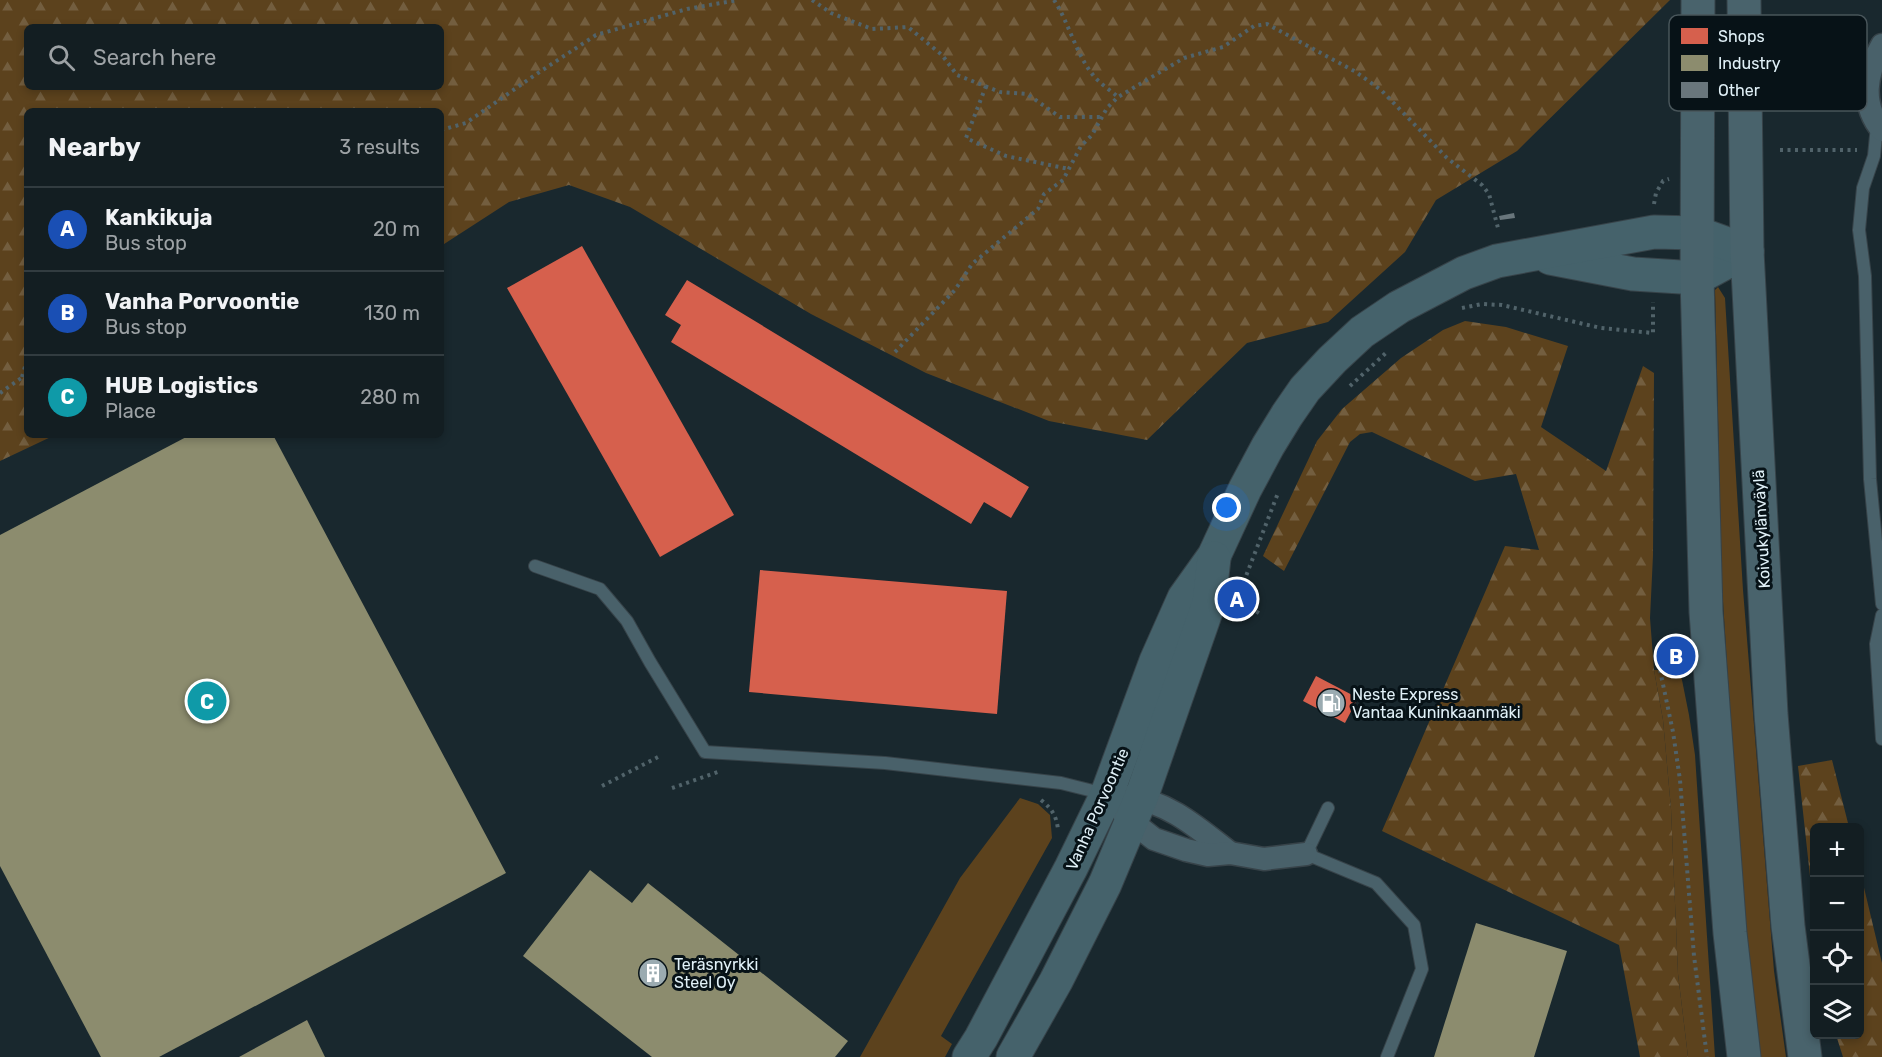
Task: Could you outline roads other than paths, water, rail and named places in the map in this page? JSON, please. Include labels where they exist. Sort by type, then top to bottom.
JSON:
[{"type":"main road","points":[[1698,0],[1698,15]]},
{"type":"main road","name":"Koivukylänväylä","points":[[1744,0],[1744,15]]},
{"type":"main road","points":[[1698,111],[1697,278],[1706,612],[1730,933],[1744,1057]]},
{"type":"main road","name":"Koivukylänväylä","points":[[1745,111],[1747,251],[1772,714],[1788,926],[1805,1057]]},
{"type":"main road","name":"Vanha Porvoontie","points":[[969,1057],[1071,868],[1107,794],[1156,662],[1184,598],[1214,556],[1272,438],[1305,388],[1332,360],[1362,332],[1399,307],[1464,273],[1497,261],[1654,232],[1697,233],[1747,251]]},
{"type":"main road","points":[[1697,278],[1747,251]]},
{"type":"main road","name":"Vanha Porvoontie","points":[[1534,255],[1633,274],[1697,278]]},
{"type":"main road","name":"Vanha Porvoontie","points":[[1013,1057],[1056,981],[1105,884],[1136,810],[1209,603],[1214,556]]},
{"type":"street","points":[[1880,127],[1869,104],[1868,83],[1873,61],[1882,45]]},
{"type":"street","points":[[1107,794],[1136,810],[1174,812],[1230,852]]},
{"type":"street","points":[[1136,810],[1154,839],[1186,850],[1208,855],[1230,852],[1264,859],[1306,854]]},
{"type":"lane","points":[[1880,127],[1874,156],[1863,188],[1859,230],[1865,276],[1870,479],[1882,604]]},
{"type":"lane","points":[[535,566],[600,589],[627,621],[705,752],[780,755],[896,765],[1061,783],[1107,794]]},
{"type":"lane","points":[[1882,615],[1876,644],[1882,739]]},
{"type":"lane","points":[[1328,808],[1306,854],[1376,883],[1413,925],[1422,969],[1387,1057]]},
{"type":"place","name":"Kankikuja","points":[[1237,599]]},
{"type":"place","name":"Vanha Porvoontie","points":[[1676,656]]},
{"type":"place","name":"HUB Logistics","points":[[207,701]]},
{"type":"place","name":"Neste Express Vantaa Kuninkaanmäki","points":[[1331,703]]},
{"type":"place","name":"Teräsnyrkki Steel Oy","points":[[653,973]]}]
